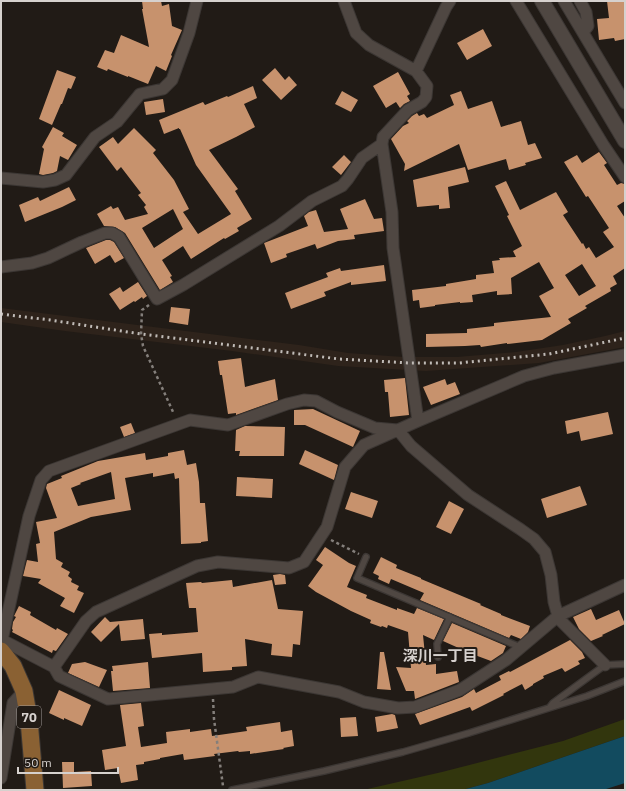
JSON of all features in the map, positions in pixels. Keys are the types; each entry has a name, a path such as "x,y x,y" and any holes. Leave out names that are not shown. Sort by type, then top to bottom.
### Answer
{"main road":[{"name":"70","path":"1,644 24,691 29,720 35,790"}],"street":[{"path":"1,178 43,182 55,180 66,175 95,137 117,122 140,94 163,89 172,80 189,33 197,1"},
{"path":"344,1 356,33 369,45 416,71 427,86 426,97 422,102 408,110 383,137 382,144 392,212 393,248 418,421"},
{"path":"416,71 450,1"},
{"path":"516,1 604,146 625,176"},
{"path":"542,1 625,142"},
{"path":"564,1 625,103"},
{"path":"580,1 586,12 588,26 583,32"},
{"path":"1,267 32,263 48,258 105,232 112,233 119,237 157,299 183,285 279,226 312,201 342,186 362,158 382,144"},
{"path":"54,667 86,621 96,612 197,566 218,562 289,568 304,562 327,527 345,467 364,445 524,376 554,368 625,355"},
{"path":"605,664 561,621 558,616 554,602 551,575 545,552 534,539 468,495 411,446 398,430 375,428 316,402 304,400 286,404 228,425 190,420 49,471 40,480 29,516 1,644 54,667 59,676 108,699 233,688 258,677 339,692 364,702 398,708 415,707 460,690 506,660 558,616 625,585"},
{"path":"1,778 2,758 13,703 24,691"}],"lane":[{"path":"366,557 357,578 520,648"},
{"path":"438,657 437,644 450,617"},
{"path":"549,708 553,703 605,664 625,664"},
{"path":"232,790 324,771 403,752 587,696 625,681"}],"path":[{"path":"157,299 142,310 141,334 143,346 178,424"},
{"path":"322,535 366,557"},
{"path":"213,689 214,719 224,788"}],"shaded area":[{"path":"1,308 299,345 348,353 403,357 457,357 516,352 563,345 625,331 625,347 539,363 426,371 338,366 1,322"}],"green space":[{"path":"625,719 625,736 488,783 462,790 363,790 442,772 563,741"}],"water":[{"path":"625,736 625,783 603,790 462,790 488,783"}],"building":[{"path":"142,1 161,1 162,6 169,4 172,26 182,30 166,71 156,66 148,84 108,69 107,71 97,67 105,50 114,53 121,35 149,47 142,9"},
{"path":"607,1 624,1 625,39 615,41 614,38 599,40 597,19 609,18"},
{"path":"483,29 492,46 467,60 457,43"},
{"path":"275,68 285,80 289,76 297,85 281,100 262,80"},
{"path":"57,70 76,77 71,89 68,88 52,125 39,119"},
{"path":"398,72 410,94 407,96 410,101 400,108 396,102 386,108 373,86"},
{"path":"253,86 257,98 244,104 255,127 209,150 238,189 235,191 252,219 237,228 239,231 225,239 224,238 191,259 183,246 162,260 172,276 170,277 173,282 160,290 125,233 115,227 104,226 97,214 111,206 113,209 118,207 125,220 148,214 144,207 146,205 138,195 141,193 121,167 117,171 99,147 113,137 118,144 134,128 156,150 153,153 174,180 189,209 183,212 198,234 231,214 196,165 180,129 179,128 164,134 159,120 203,102 205,105 227,96 228,97","holes":["173,209 183,229 154,248 142,228"]},
{"path":"342,91 358,100 351,112 335,104"},
{"path":"461,91 468,109 492,101 501,127 521,121 528,145 535,143 542,158 509,170 506,159 468,170 459,144 404,171 405,164 391,139 403,126 409,123 407,121 412,116 417,113 419,116 424,114 427,118 454,105 450,95"},
{"path":"163,99 165,112 146,115 144,102"},
{"path":"53,127 64,133 62,136 77,145 68,160 60,156 57,171 43,175 39,174 44,149 42,147"},
{"path":"599,152 607,163 604,165 617,185 621,183 625,184 625,201 617,206 625,218 625,268 613,276 617,284 610,288 611,291 585,306 587,308 568,319 571,323 542,340 481,347 480,345 426,347 426,334 467,333 467,329 494,326 494,323 551,317 539,296 554,288 539,262 511,278 512,294 497,295 497,291 472,295 473,302 460,302 420,308 419,300 413,301 412,290 446,286 446,284 476,279 476,275 494,273 492,261 500,260 499,258 516,257 513,251 522,246 507,216 509,215 495,186 506,181 520,210 556,192 568,212 563,215 586,249 589,247 596,258 614,247 603,232 609,228 588,196 586,197 564,162 577,155 582,163","holes":["582,264 596,286 579,296 565,275"]},
{"path":"344,155 351,162 341,175 332,167"},
{"path":"465,167 469,182 448,187 450,208 439,209 439,205 417,207 413,180"},
{"path":"69,187 76,200 25,222 19,205 38,197 40,201"},
{"path":"365,199 374,219 382,218 384,231 354,235 355,239 338,241 317,249 315,244 286,254 287,257 271,263 264,243 308,226 304,216 309,212 316,210 324,232 348,229 340,209"},
{"path":"106,240 114,242 124,258 115,263 110,255 95,264 86,248"},
{"path":"384,265 386,281 351,285 351,282 324,292 326,296 291,309 285,293 328,277 326,273 340,268 341,271"},
{"path":"138,282 147,296 143,299 142,297 135,302 134,301 120,310 109,294 120,287 123,292"},
{"path":"171,307 190,309 188,325 169,322"},
{"path":"241,358 245,387 275,379 278,400 236,415 236,413 228,414 222,375 220,375 218,361"},
{"path":"405,378 409,415 390,417 388,392 385,392 384,380"},
{"path":"445,379 447,385 455,382 460,394 431,405 423,387"},
{"path":"313,409 360,431 353,447 305,425 294,425 294,410"},
{"path":"608,412 613,434 581,441 579,431 567,434 565,421"},
{"path":"131,423 135,433 124,437 120,427"},
{"path":"245,426 285,427 284,456 239,456 240,451 235,451 236,430"},
{"path":"184,450 187,465 196,463 200,503 205,503 208,541 201,543 181,544 179,478 175,479 174,473 153,477 153,473 125,478 131,510 91,517 54,532 56,559 63,563 61,567 70,572 68,576 72,579 71,582 79,586 77,590 84,593 74,613 60,606 65,598 38,583 41,579 23,576 27,560 38,562 36,544 40,543 36,522 57,518 46,488 47,484 62,478 61,476 98,461 145,453 146,460 168,456 168,453","holes":["111,472 115,499 78,506 71,488 81,484 80,483"]},
{"path":"305,450 338,465 334,480 299,464"},
{"path":"237,477 273,479 272,498 236,496"},
{"path":"580,486 587,505 547,518 541,499"},
{"path":"351,492 378,501 372,518 345,509"},
{"path":"449,501 464,509 451,534 436,527"},
{"path":"325,547 356,566 347,587 367,595 366,598 397,610 397,608 414,614 417,608 444,619 434,640 423,635 426,665 436,664 436,674 457,671 459,682 415,699 414,691 406,691 396,667 411,668 408,632 388,625 387,628 370,623 371,620 351,611 308,586 323,565 316,560"},
{"path":"381,557 397,565 396,568 481,604 480,605 501,615 530,626 528,632 521,639 511,635 509,638 420,600 424,593 391,579 389,584 378,579 379,576 373,573"},
{"path":"273,575 285,575 286,584 275,585"},
{"path":"232,580 233,587 272,580 278,609 303,611 300,645 293,644 292,657 271,655 272,644 245,639 247,666 232,667 232,670 203,672 202,653 152,658 149,634 162,633 162,635 198,632 196,608 189,608 186,583"},
{"path":"19,606 31,612 30,615 56,630 57,628 68,634 56,651 53,650 52,653 12,632 13,622 16,617 14,616"},
{"path":"591,609 596,620 619,610 625,624 591,641 579,629 573,617"},
{"path":"105,617 110,622 143,619 145,639 121,641 119,624 101,642 91,632"},
{"path":"452,623 506,646 503,653 491,661 443,641"},
{"path":"570,640 582,652 585,658 578,661 580,664 565,672 562,668 543,676 544,678 525,690 522,684 472,711 470,707 420,725 415,714 462,697 474,689 476,693 501,680 499,676 509,671 510,672"},
{"path":"380,652 384,652 391,690 377,689"},
{"path":"85,662 107,670 99,687 68,673 72,664"},
{"path":"148,662 150,688 113,691 112,666"},
{"path":"59,690 91,705 82,726 49,713"},
{"path":"141,703 144,726 138,727 141,747 167,743 166,732 190,729 190,732 211,729 212,736 247,731 246,727 280,722 281,732 292,730 294,746 250,754 250,751 238,751 184,760 183,754 160,758 144,762 144,764 136,765 138,780 121,783 118,768 105,770 102,750 126,746 120,705"},
{"path":"392,714 395,715 398,728 377,732 375,717"},
{"path":"356,717 358,736 341,737 340,718"},
{"path":"62,762 74,762 74,772 91,771 92,786 63,788"}],"railway":[{"path":"1,314 141,334 339,359 410,363 459,363 549,354 625,338"}],"district":[{"name":"深川一丁目","path":"440,655"}]}
